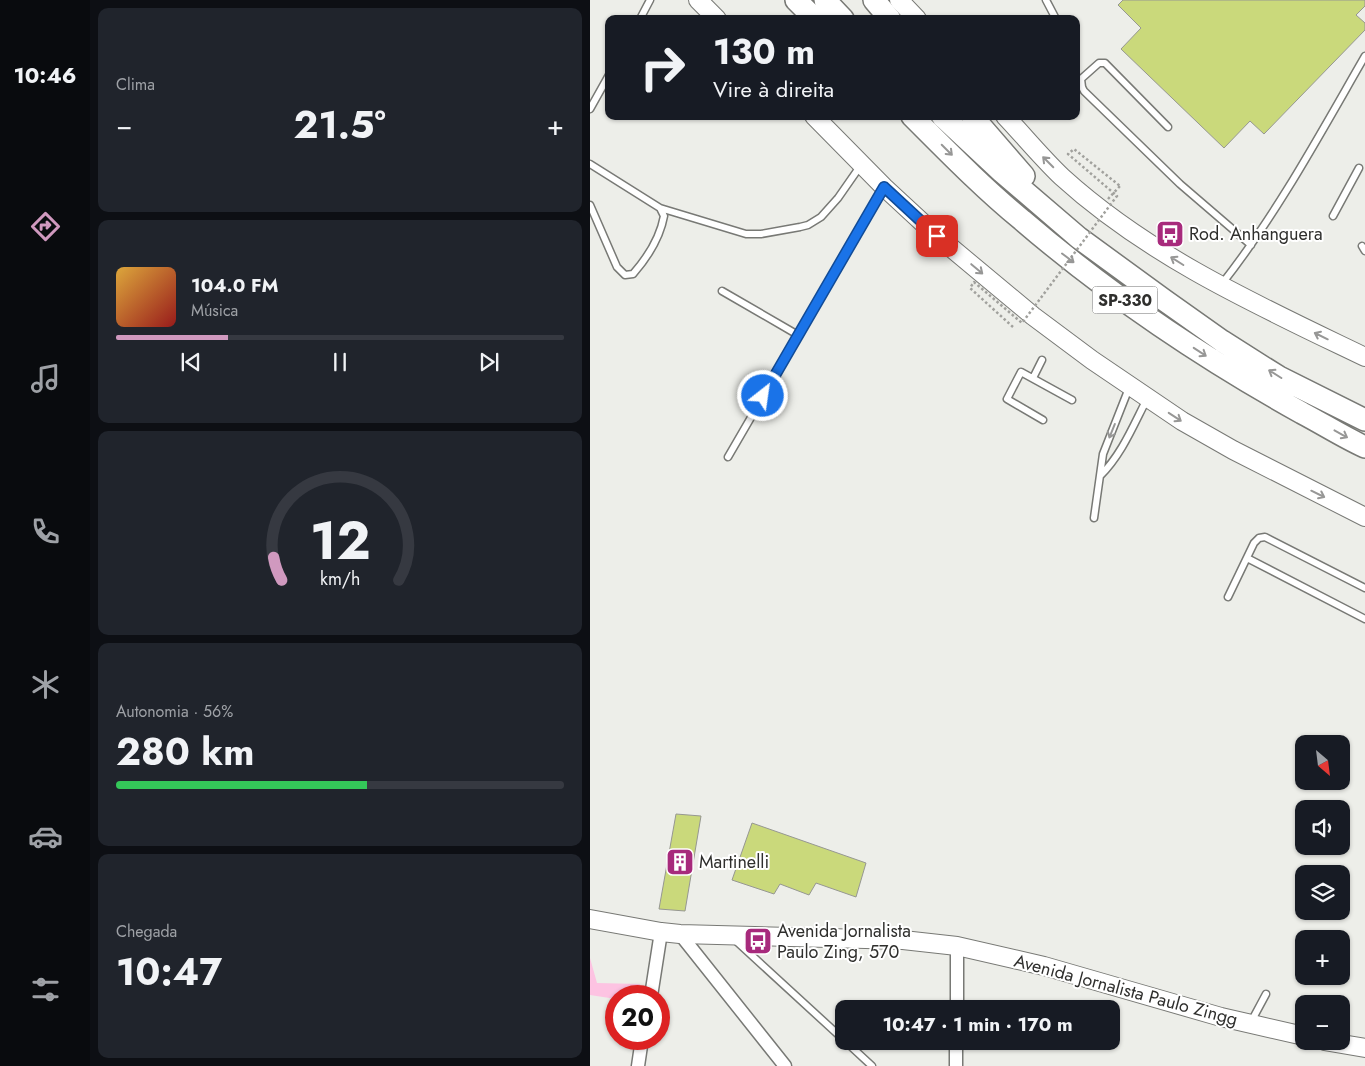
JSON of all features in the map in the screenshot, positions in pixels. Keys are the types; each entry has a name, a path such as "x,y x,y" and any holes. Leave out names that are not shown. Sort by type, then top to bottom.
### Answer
{"highway":[{"path":"796,0 811,15"},
{"path":"825,0 840,15"},
{"path":"874,0 887,15"},
{"name":"SP-330","path":"916,120 978,181 1022,220 1153,322 1246,382 1365,447"},
{"name":"SP-330","path":"946,120 1002,172 1078,238 1222,340 1279,377 1365,420"},
{"path":"975,120 1078,238"}],"main road":[{"path":"698,0 713,15"},
{"path":"899,0 913,15"},
{"path":"818,120 884,187 937,236 1033,316 1130,387 1233,450 1365,516"},
{"path":"1009,120 1063,177 1152,246 1220,286 1365,357"},
{"name":"Avenida Jornalista Paulo Zingg","path":"590,919 680,934 903,940 957,946 1044,966 1149,997 1295,1034"},
{"path":"1350,1045 1365,1048"}],"street":[{"path":"653,985 661,932"},
{"path":"680,934 785,1066"},
{"path":"956,1000 957,946"},
{"path":"638,1066 640,1050"},
{"path":"956,1050 956,1066"}],"lane":[{"path":"642,15 650,0"},
{"path":"1046,0 1054,15"},
{"path":"1220,286 1251,245 1295,178 1365,56"},
{"path":"1168,127 1105,63 1099,64 1081,80 1084,91 1180,184 1251,245"},
{"path":"590,109 605,82"},
{"path":"590,164 660,208 746,234 761,234 800,227 821,217 838,198 862,164"},
{"path":"1333,216 1359,168"},
{"path":"728,457 884,187"},
{"path":"590,205 618,267 625,275 633,274 642,264 662,229 664,216 660,208"},
{"path":"722,291 798,336"},
{"path":"1032,378 1042,360"},
{"path":"1043,420 1006,399 1022,372 1072,400"},
{"path":"1094,518 1103,454 1130,387"},
{"path":"1100,476 1119,453 1147,398"},
{"path":"1228,597 1256,540 1265,537 1365,588"},
{"path":"1247,558 1365,619"},
{"path":"730,936 835,1033"},
{"path":"1250,1024 1266,994"},
{"path":"854,1050 872,1066"}],"path":[{"path":"1013,327 970,288 974,282 1022,324 1117,196 1068,154 1074,149 1120,186"}],"shaded area":[{"path":"590,958 597,983 640,984 605,985 605,997 590,995"}],"building":[{"path":"1123,0 1365,0 1365,6 1356,15 1365,23 1365,30 1264,134 1250,121 1224,148 1121,49 1141,28 1118,5"},
{"name":"Martinelli","path":"676,814 701,816 685,911 659,909"},
{"path":"752,823 866,863 856,897 816,883 809,895 780,884 774,894 732,880"}],"place":[{"name":"Rod. Anhanguera","path":"1170,234"},
{"name":"Martinelli","path":"680,862"},
{"name":"Avenida Jornalista Paulo Zing, 570","path":"758,941"}],"route":[{"path":"763,396 884,187 937,236"}]}
